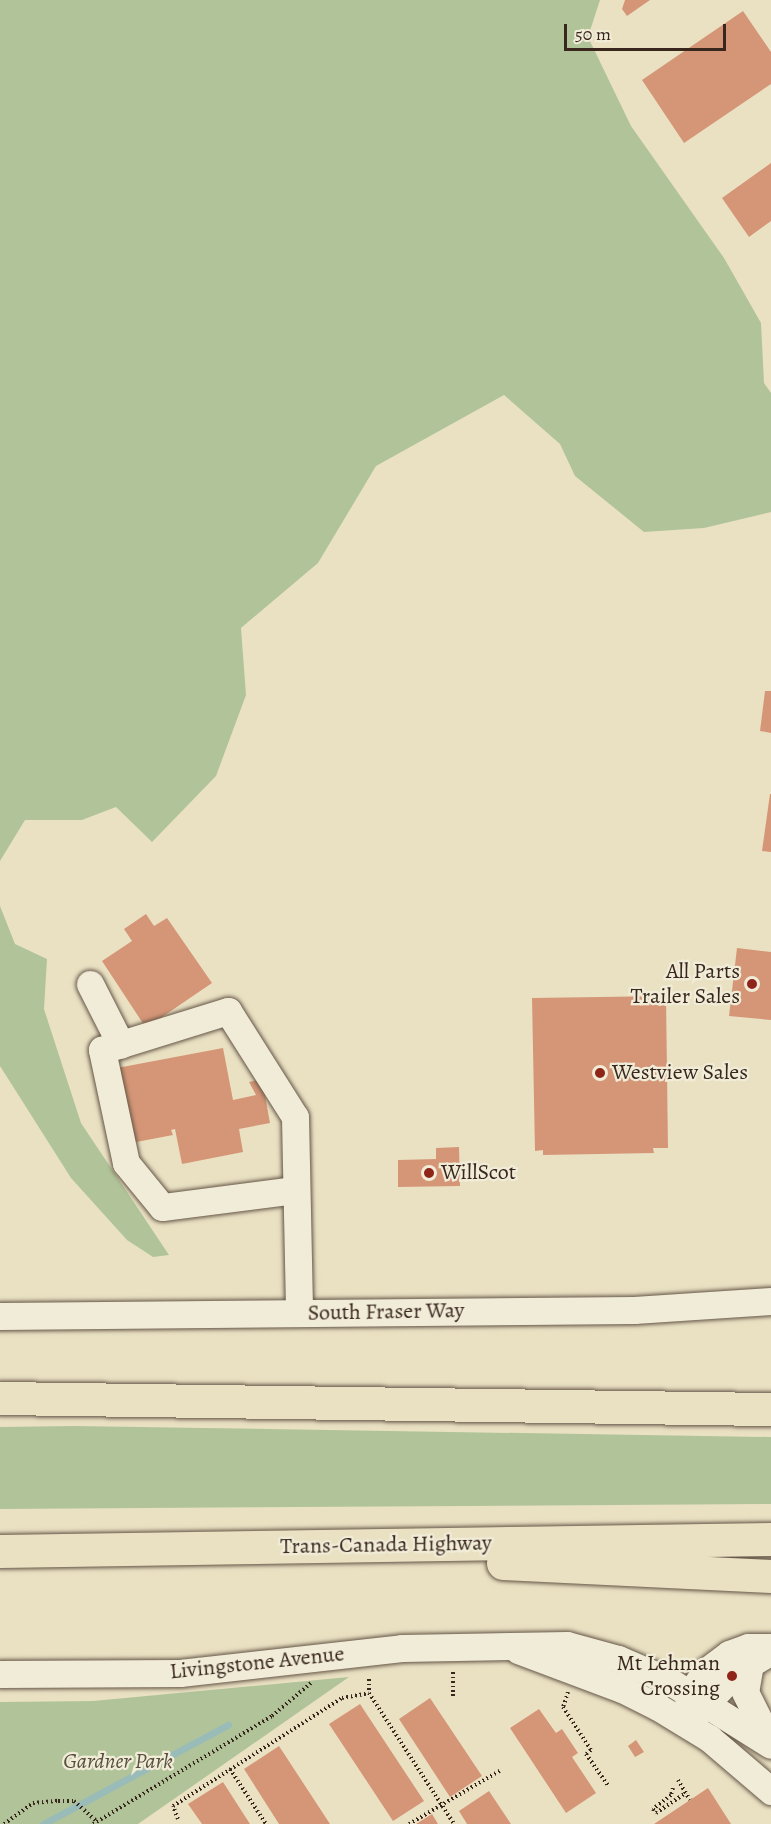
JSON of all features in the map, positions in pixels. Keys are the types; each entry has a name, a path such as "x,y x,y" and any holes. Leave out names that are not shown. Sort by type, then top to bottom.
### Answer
{"highway":[{"path":"538,1406 771,1389"},
{"path":"0,1398 771,1409"},
{"name":"Trans-Canada Highway","path":"0,1551 771,1539"},
{"path":"199,1548 771,1576"}],"street":[{"path":"90,984 121,1045"},
{"path":"295,1190 162,1207 126,1163 102,1050 228,1011 295,1117 298,1313"},
{"name":"South Fraser Way","path":"0,1317 634,1310 771,1301"},
{"path":"634,1310 771,1313"},
{"name":"Livingstone Avenue","path":"0,1674 180,1673 462,1644 514,1648 567,1645 618,1659 700,1698 771,1744"},
{"name":"Livingstone Avenue","path":"514,1648 622,1689 684,1723 750,1769 771,1791"},
{"path":"684,1723 700,1698 764,1654"},
{"path":"764,1654 745,1692 771,1744"}],"path":[{"path":"4,1824 33,1803 74,1801 94,1823 272,1716 340,1655"},
{"path":"453,1672 453,1698"},
{"path":"369,1679 369,1693 454,1824"},
{"path":"570,1687 563,1707 591,1750 586,1754 608,1786"},
{"path":"178,1819 173,1806 342,1698 369,1693"},
{"path":"230,1769 266,1824"},
{"path":"409,1824 501,1770"},
{"path":"678,1780 690,1800"},
{"path":"673,1788 671,1796 653,1809 656,1813 686,1793"}],"green space":[{"path":"0,0 600,0 588,37 631,126 724,258 761,323 764,383 771,393 771,512 704,528 644,532 575,476 560,444 504,395 376,466 318,563 241,628 246,695 216,776 152,842 116,807 82,820 25,820 0,861"},
{"path":"0,906 15,944 47,959 44,1009 81,1123 169,1255 153,1257 127,1240 71,1178 0,1066"},
{"path":"74,1426 771,1437 771,1504 0,1509 0,1427"},
{"name":"Gardner Park","path":"349,1677 138,1824 0,1824 0,1702 93,1701"}],"building":[{"path":"625,0 650,0 627,16 622,9"},
{"path":"743,11 771,52 771,84 684,143 642,80"},
{"path":"771,163 771,221 749,237 722,198"},
{"path":"765,691 771,691 771,733 760,731"},
{"path":"771,794 771,852 762,851"},
{"path":"146,914 154,926 167,918 212,983 146,1028 102,961 132,941 124,929"},
{"name":"All Parts Trailer Sales","path":"737,948 771,952 771,1020 729,1016"},
{"name":"Westview Sales","path":"666,996 668,1148 653,1148 654,1153 543,1155 543,1150 535,1151 532,998"},
{"path":"223,1048 233,1100 256,1095 249,1082 262,1079 270,1123 239,1129 243,1152 182,1164 175,1129 171,1130 173,1135 131,1143 117,1068"},
{"name":"WillScot","path":"459,1147 460,1186 398,1187 398,1160 436,1159 436,1148"},
{"path":"430,1698 482,1776 450,1797 399,1719"},
{"path":"360,1704 424,1801 393,1821 329,1724"},
{"path":"539,1709 556,1733 562,1729 578,1753 572,1757 596,1793 566,1813 510,1728"},
{"path":"636,1740 644,1752 635,1757 628,1746"},
{"path":"279,1746 330,1824 279,1824 244,1769"},
{"path":"223,1782 250,1824 202,1824 188,1804"},
{"path":"708,1788 731,1824 654,1824"},
{"path":"489,1791 511,1824 467,1824 459,1811"},
{"path":"432,1814 438,1824 416,1824"}],"waterway":[{"path":"43,1824 228,1725"}],"place":[{"name":"All Parts Trailer Sales","path":"752,984"},
{"name":"Westview Sales","path":"600,1073"},
{"name":"WillScot","path":"429,1173"},
{"name":"Mt Lehman Crossing","path":"732,1676"}]}
